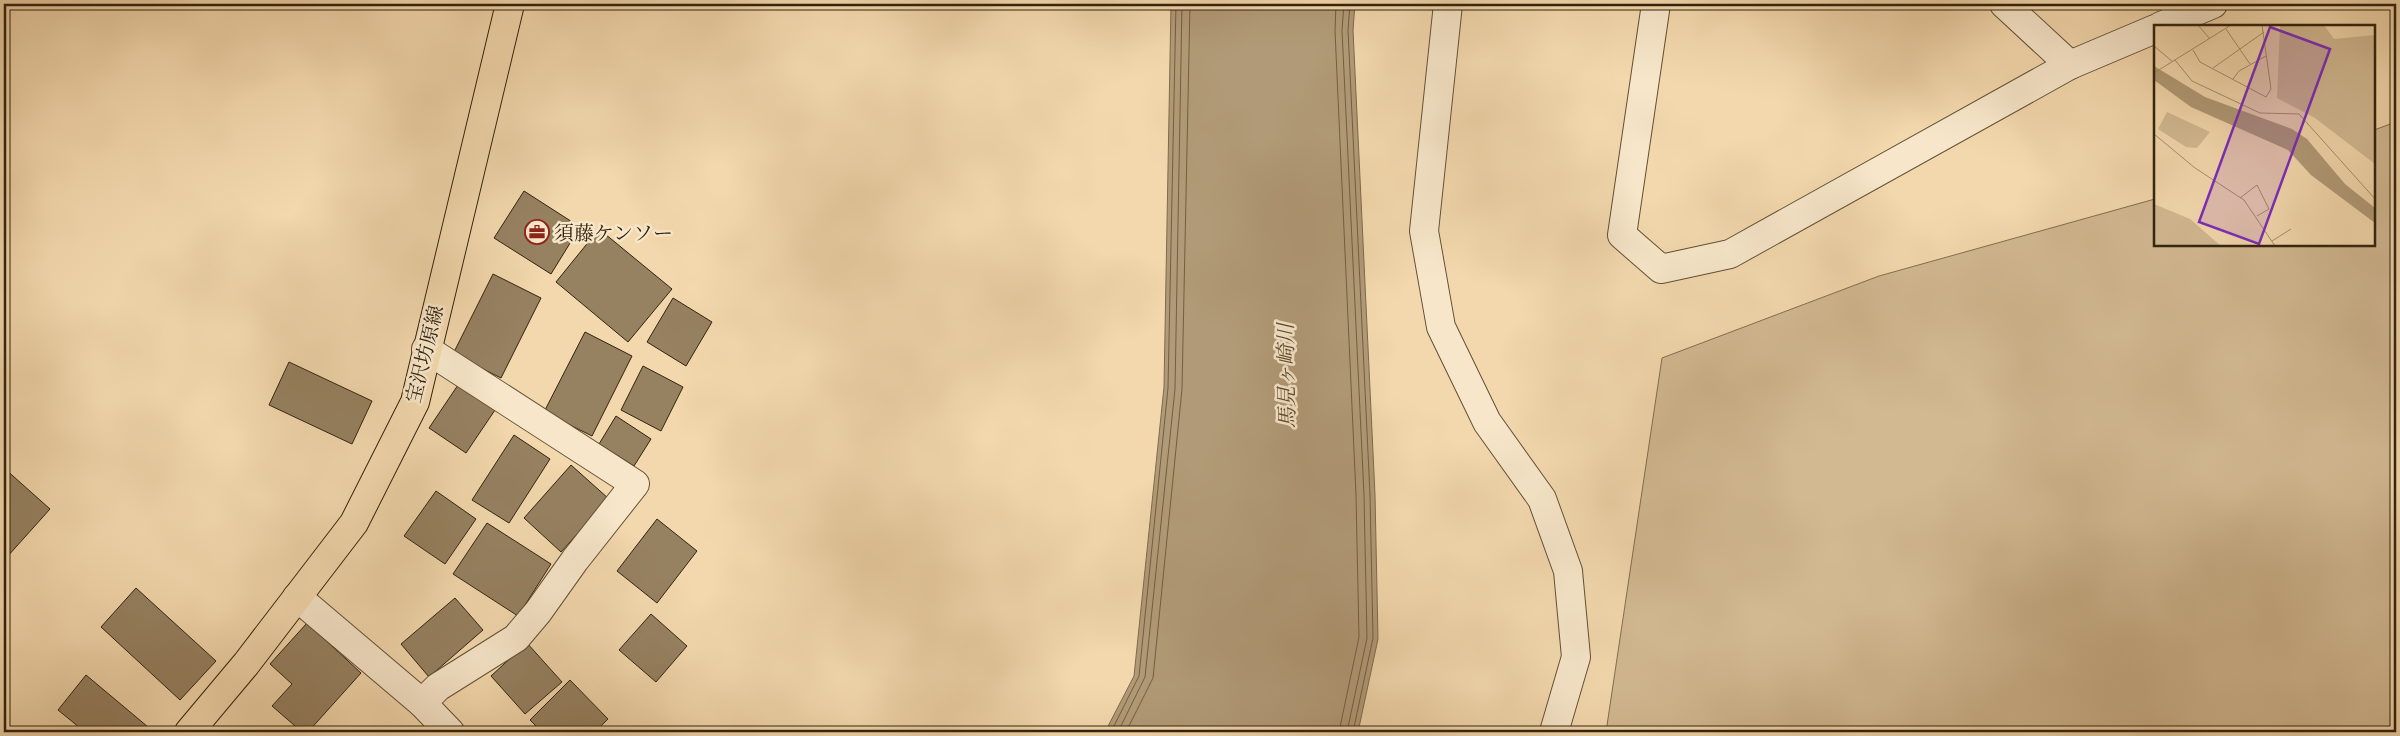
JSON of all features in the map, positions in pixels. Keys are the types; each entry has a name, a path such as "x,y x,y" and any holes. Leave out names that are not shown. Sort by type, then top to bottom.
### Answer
{"main road":[{"name":"宝沢坊原線","path":"190,732 298,597 354,523 415,402 426,349 510,4"}],"street":[{"path":"1448,4 1424,231 1441,327 1487,422 1542,499 1568,571 1576,656 1554,732"},
{"path":"1656,4 1622,235 1661,269 1730,254 2070,65 2154,29"},
{"path":"2004,4 2070,65"},
{"path":"2163,25 2213,4"},
{"path":"422,704 438,687 516,638 538,612 575,560 635,484 426,349"},
{"path":"298,597 422,704 450,732"}],"shaded area":[{"path":"2396,122 2396,732 1606,732 1662,358 1879,276 2154,199 2154,246 2375,246 2375,130"}],"water":[{"name":"馬見ヶ崎川","path":"1171,4 1355,4 1353,30 1375,495 1378,639 1358,732 1105,732 1134,676 1164,387"}],"building":[{"name":"須藤ケンソー","path":"524,191 580,227 551,274 494,238"},
{"path":"599,229 672,289 628,342 556,282"},
{"path":"493,274 541,298 501,378 453,354"},
{"path":"673,298 712,322 686,366 647,342"},
{"path":"585,332 632,356 592,436 544,412"},
{"path":"289,362 372,401 352,444 269,405"},
{"path":"643,366 683,387 661,431 621,410"},
{"path":"458,385 495,410 466,453 429,428"},
{"path":"616,416 651,439 634,466 599,444"},
{"path":"514,435 550,459 509,523 472,500"},
{"path":"571,465 609,499 561,552 524,518"},
{"path":"4,468 50,509 7,557 4,554"},
{"path":"436,491 476,519 445,564 404,536"},
{"path":"657,519 697,551 657,603 617,571"},
{"path":"487,523 551,564 518,616 453,574"},
{"path":"136,588 216,661 180,700 101,627"},
{"path":"455,598 483,630 429,677 401,644"},
{"path":"651,614 687,646 656,682 619,650"},
{"path":"307,623 361,673 308,732 302,732 272,706 292,684 270,664"},
{"path":"527,643 562,682 525,714 491,676"},
{"path":"86,675 154,732 85,732 58,710"},
{"path":"570,680 608,719 595,732 542,732 530,720"}],"place":[{"name":"須藤ケンソー","path":"537,232"}]}
